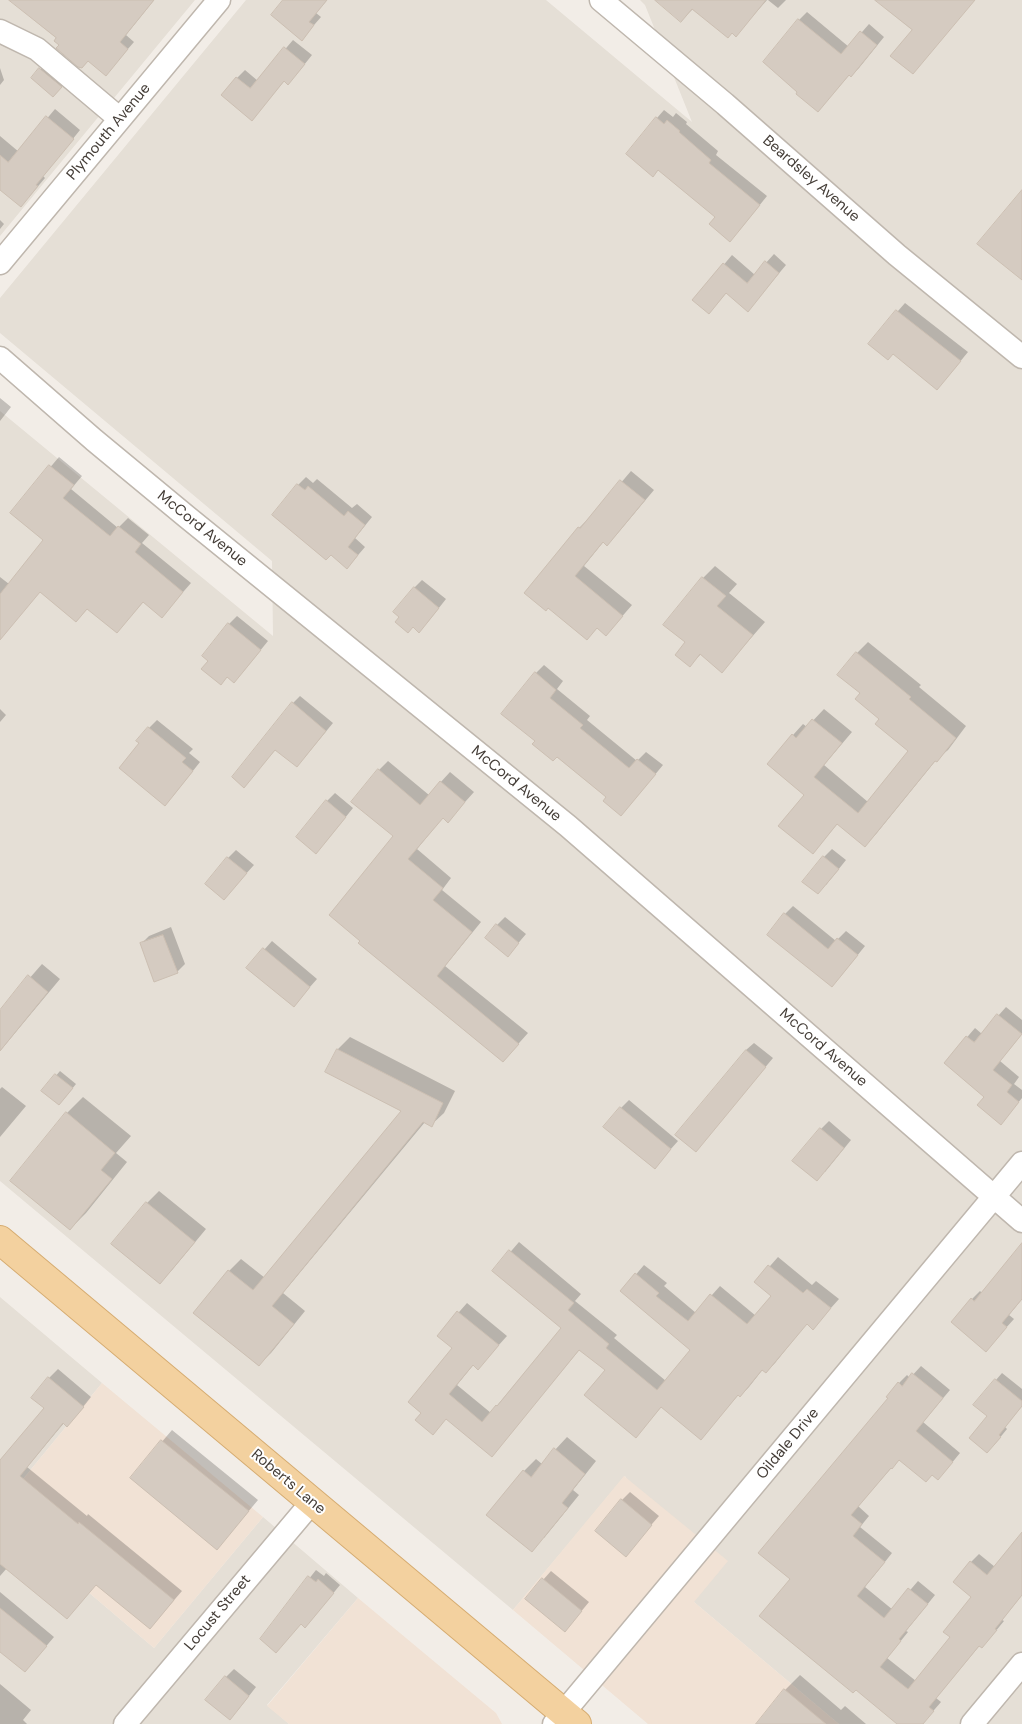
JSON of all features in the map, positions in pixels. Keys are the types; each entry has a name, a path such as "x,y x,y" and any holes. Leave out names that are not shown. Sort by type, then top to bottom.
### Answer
{"main road":[{"name":"Roberts Lane","path":"0,1240 312,1502 565,1720"}],"street":[{"name":"Plymouth Avenue","path":"0,263 218,0"},
{"name":"Beardsley Avenue","path":"601,0 725,104 897,255 1022,356"},
{"path":"0,31 37,49 120,119"},
{"name":"McCord Avenue","path":"0,358 165,499 568,826 1022,1221"},
{"name":"Oildale Drive","path":"565,1720 1022,1163"},
{"name":"Locust Street","path":"125,1724 312,1502"},
{"path":"972,1724 1022,1664"}],"shaded area":[{"path":"0,0 195,0 0,236"},
{"path":"246,0 546,0 692,122 645,5 640,0 1022,0 1022,1724 839,1724 694,1602 625,1476 513,1610 0,1181 0,411 273,636 272,561 0,333 0,298"},
{"path":"0,1297 102,1383 0,1507"},
{"path":"102,1383 263,1517 154,1648 0,1517 0,1507"},
{"path":"624,1476 728,1561 694,1602 839,1724 648,1724 513,1610"},
{"path":"0,1517 154,1648 263,1517 358,1598 267,1705 289,1724 0,1724"},
{"path":"358,1598 496,1713 502,1724 289,1724 267,1706"}],"building":[{"path":"9,0 154,0 120,42 128,49 106,76 88,61 82,68 78,67 56,48 59,45 54,41 56,38"},
{"path":"283,0 327,0 309,22 314,25 302,41 271,15"},
{"path":"655,0 766,0 736,37 732,33 728,38 692,9 681,22"},
{"path":"875,0 975,0 913,74 890,56 912,30"},
{"path":"798,19 841,54 860,31 877,45 851,77 849,75 818,112 763,62"},
{"path":"284,47 305,64 288,85 284,81 252,121 221,95 236,77 250,88"},
{"path":"39,68 62,87 53,97 31,78"},
{"path":"46,116 74,139 36,185 38,186 21,207 0,190 0,155 8,162"},
{"path":"656,117 664,124 667,120 680,131 711,160 709,163 760,205 730,242 709,224 715,217 658,170 653,177 626,154"},
{"path":"1022,190 1022,280 977,244"},
{"path":"765,261 779,273 748,312 726,293 709,314 692,300 723,263 747,283"},
{"path":"896,310 961,361 937,390 893,354 888,360 868,344"},
{"path":"49,465 74,485 63,498 110,536 118,526 141,544 135,552 183,592 162,618 143,602 117,633 87,609 76,622 40,592 0,640 0,594 43,540 10,513"},
{"path":"620,480 645,500 607,546 603,542 575,576 623,616 606,636 597,628 587,640 548,608 546,611 524,593 578,527 580,528"},
{"path":"297,484 305,490 308,486 344,516 348,511 365,525 348,547 358,555 347,569 331,555 326,560 272,515"},
{"path":"702,577 726,596 717,606 753,635 722,673 700,654 690,667 675,655 685,642 663,625"},
{"path":"414,587 439,608 419,633 413,627 408,633 395,622 399,617 393,612"},
{"path":"228,623 261,650 234,683 227,677 221,685 201,669 208,661 202,656"},
{"path":"856,652 911,697 909,699 956,738 865,847 837,824 813,854 778,826 804,795 767,764 792,734 796,738 812,719 842,743 814,777 858,813 908,751 875,724 879,719 855,699 860,693 837,675"},
{"path":"535,672 556,690 550,698 583,725 580,728 629,768 637,759 656,774 621,816 603,801 606,797 557,757 553,761 532,744 535,741 501,714"},
{"path":"292,702 326,731 297,767 275,750 244,788 232,777"},
{"path":"148,727 186,758 182,762 193,771 165,806 119,768 139,743 136,741"},
{"path":"378,769 420,805 440,781 465,802 448,823 443,818 408,859 443,888 433,900 472,932 437,976 519,1044 503,1062 358,943 360,941 329,915 393,836 351,802"},
{"path":"326,800 346,817 316,854 296,837"},
{"path":"823,856 839,869 818,894 802,882"},
{"path":"227,857 247,873 224,900 205,884"},
{"path":"784,913 828,949 837,938 858,955 832,987 767,935"},
{"path":"496,924 519,943 508,957 485,938"},
{"path":"163,935 178,973 154,982 140,943"},
{"path":"263,948 310,987 294,1007 246,968"},
{"path":"28,975 48,992 0,1051 0,1010"},
{"path":"997,1014 1022,1034 993,1070 1012,1085 1007,1092 1019,1102 1001,1125 977,1105 984,1097 944,1063 966,1036 974,1042"},
{"path":"337,1049 443,1103 432,1127 423,1122 272,1306 294,1324 259,1366 193,1313 228,1270 253,1290 401,1111 325,1072"},
{"path":"746,1050 766,1067 696,1152 675,1135"},
{"path":"55,1074 73,1088 59,1105 41,1091"},
{"path":"620,1107 671,1149 655,1169 603,1127"},
{"path":"66,1112 115,1153 101,1170 112,1179 70,1230 10,1181"},
{"path":"820,1128 844,1148 817,1181 792,1161"},
{"path":"146,1202 195,1242 160,1284 111,1244"},
{"path":"1022,1243 1022,1299 1002,1323 1007,1327 986,1352 951,1322 971,1298 974,1301"},
{"path":"509,1250 574,1303 568,1310 609,1344 606,1348 657,1390 690,1350 620,1291 635,1273 659,1293 656,1296 688,1321 710,1294 747,1324 771,1296 754,1282 768,1265 803,1293 807,1289 831,1308 813,1330 807,1324 766,1373 762,1370 740,1397 738,1395 701,1440 661,1407 636,1438 584,1395 605,1370 579,1350 492,1457 446,1419 433,1435 415,1420 421,1413 408,1402 452,1348 437,1336 457,1311 499,1345 478,1370 473,1365 449,1394 482,1422 561,1328 492,1271"},
{"path":"912,1373 943,1398 916,1431 953,1462 938,1480 932,1475 926,1482 899,1460 851,1515 862,1524 853,1536 885,1562 857,1596 884,1618 908,1588 928,1604 899,1639 901,1641 880,1667 908,1689 950,1637 943,1632 971,1597 953,1582 970,1561 987,1575 1022,1532 1022,1595 995,1629 997,1630 982,1648 979,1646 929,1707 934,1711 923,1724 897,1724 856,1690 853,1693 759,1616 790,1579 758,1553 888,1398 886,1397 898,1382 902,1386"},
{"path":"48,1377 84,1407 67,1427 63,1423 20,1476 174,1600 150,1629 96,1585 67,1619 0,1564 0,1460 44,1408 31,1398"},
{"path":"995,1379 1022,1401 1022,1406 999,1435 1001,1437 987,1453 969,1438 987,1416 973,1405"},
{"path":"161,1440 249,1511 217,1550 130,1478"},
{"path":"554,1448 585,1474 562,1503 568,1508 532,1552 486,1515 523,1470 531,1477"},
{"path":"621,1499 652,1525 626,1557 595,1531"},
{"path":"308,1576 316,1582 318,1579 334,1593 305,1628 301,1624 276,1653 260,1639"},
{"path":"542,1578 582,1611 565,1632 525,1599"},
{"path":"0,1608 47,1646 25,1672 0,1652"},
{"path":"225,1676 249,1696 230,1720 205,1700"},
{"path":"784,1689 826,1724 756,1724"}]}
